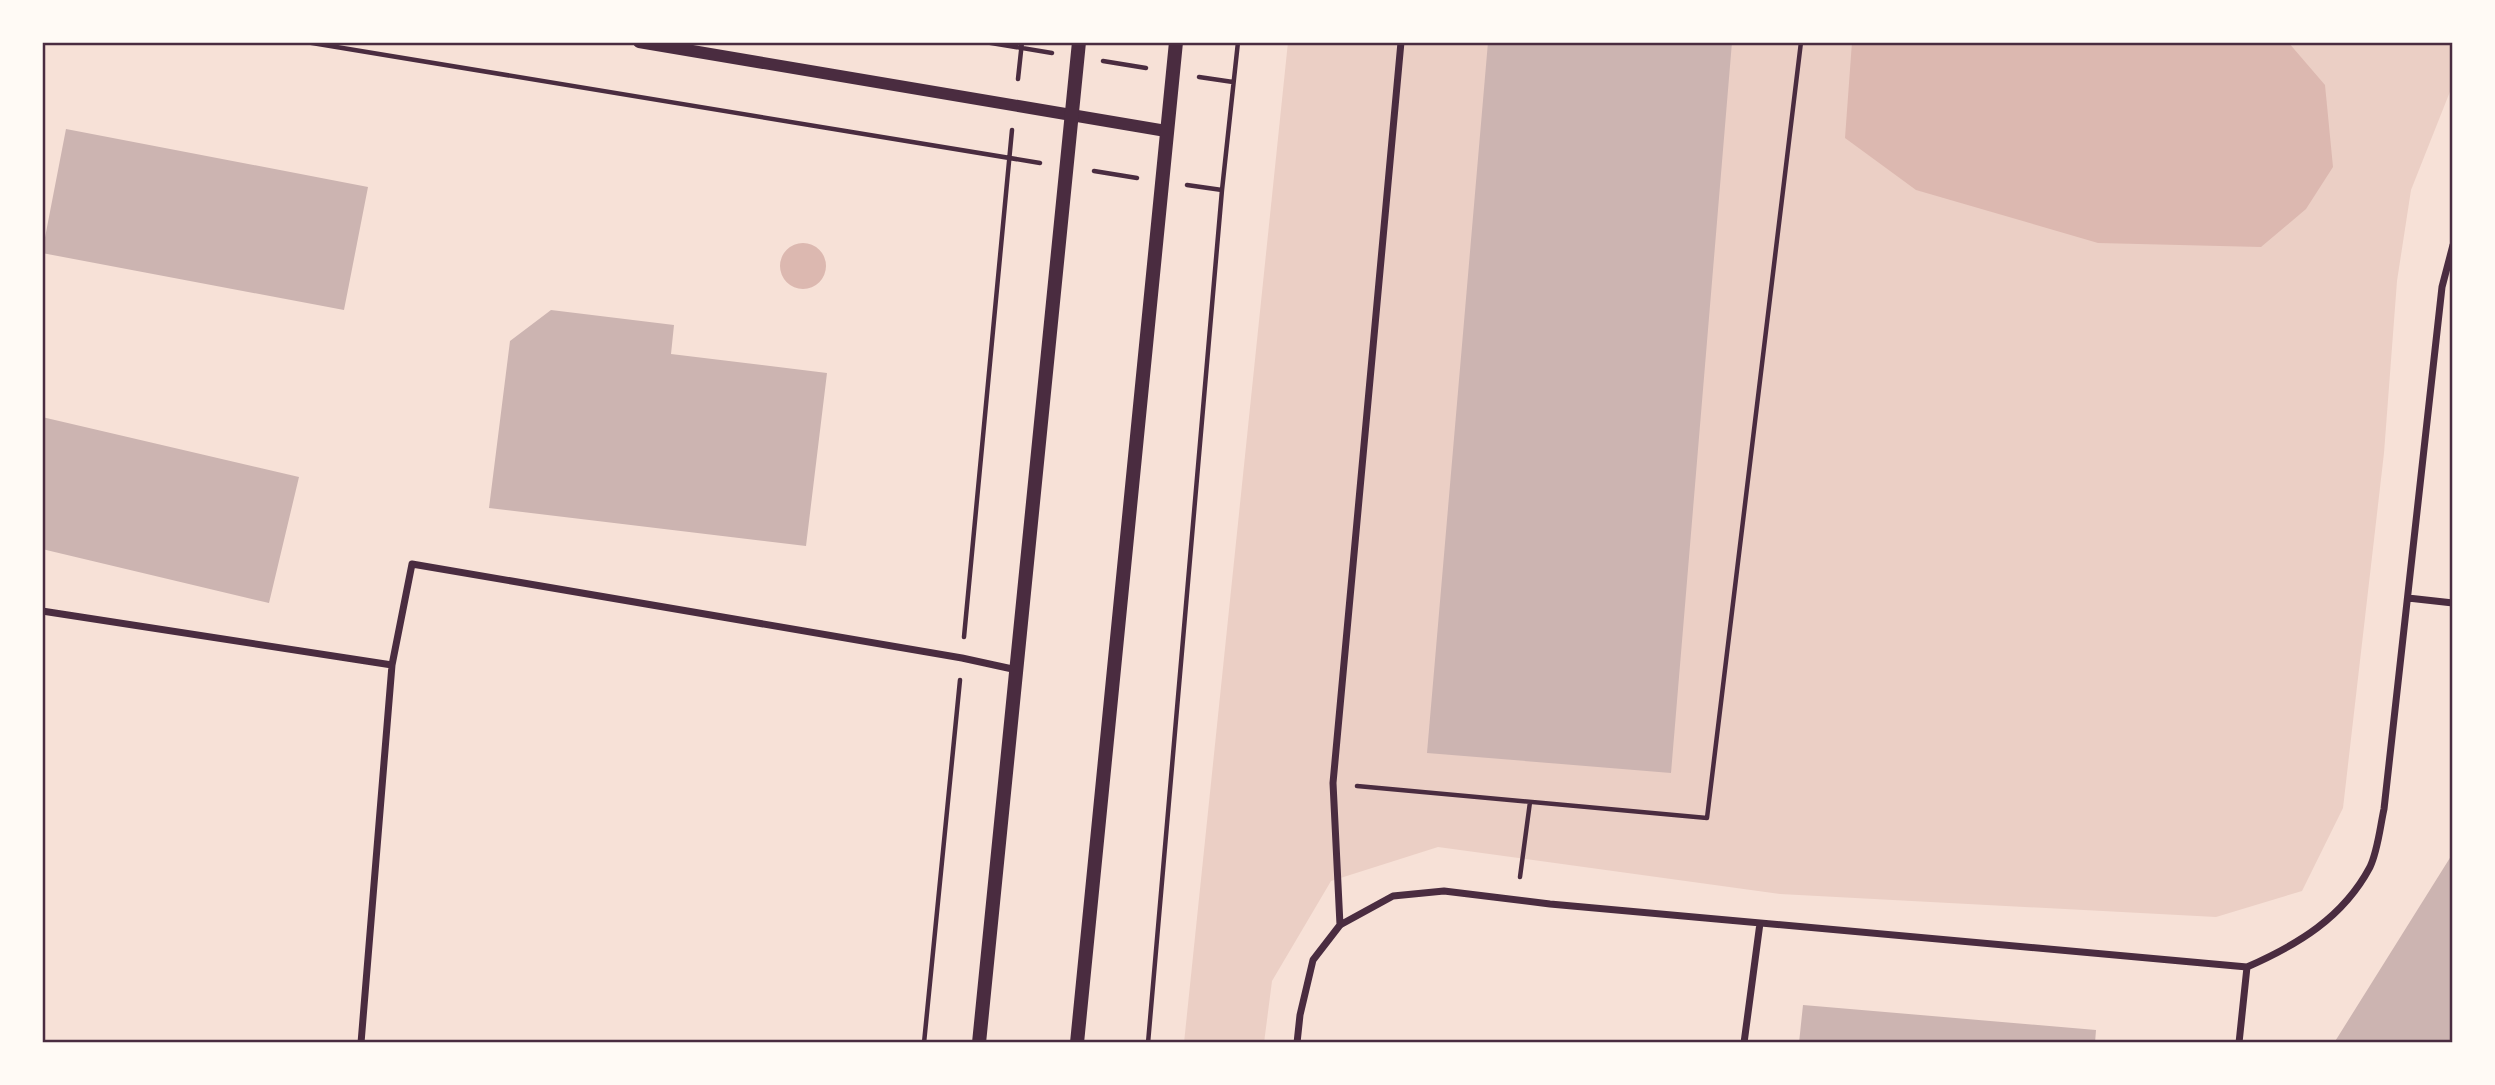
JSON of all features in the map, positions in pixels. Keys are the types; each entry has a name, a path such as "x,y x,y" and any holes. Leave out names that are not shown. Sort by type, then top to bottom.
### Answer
{"main road":[{"path":"1077,1043 1176,42"},
{"path":"979,1043 1078,49"}],"street":[{"path":"639,42 1166,131"},
{"path":"1340,925 1333,783 1401,42"},
{"path":"1297,1043 1300,1015 1313,960 1340,925 1393,896 1444,891 2247,967 2289,948 2339,911 2371,865 2385,809 2442,287 2453,245"},
{"path":"361,1043 392,665 412,564 1017,670"},
{"path":"2408,598 2453,603"},
{"path":"42,611 392,665"},
{"path":"1744,1043 1760,923"},
{"path":"2239,1043 2247,967"}],"path":[{"path":"306,42 1009,158 1222,190"},
{"path":"985,42 1078,49 1172,72 1233,82"},
{"path":"1148,1043 1222,190 1238,42"},
{"path":"1333,783 1707,818 1801,42"},
{"path":"924,1043 1022,45"},
{"path":"1517,900 1530,802"}],"shaded area":[{"path":"1288,42 2453,42 2453,84 2411,190 2397,281 2384,453 2343,808 2302,891 2216,917 1780,894 1438,847 1331,881 1272,981 1264,1043 1184,1043"},
{"path":"1852,42 2288,42 2325,85 2333,167 2306,209 2261,247 2098,243 1916,190 1845,138"},
{"path":"803,243 819,250 826,266 819,282 803,289 787,282 780,266 787,250"}],"building":[{"path":"1488,42 1732,42 1671,773 1427,753"},
{"path":"66,129 368,187 344,310 42,253"},
{"path":"551,310 674,325 671,354 827,373 806,546 489,508 510,341"},
{"path":"42,417 299,477 269,603 42,549"},
{"path":"2453,853 2453,1043 2334,1043"},
{"path":"1803,1005 2096,1030 2095,1043 1799,1043"}]}
